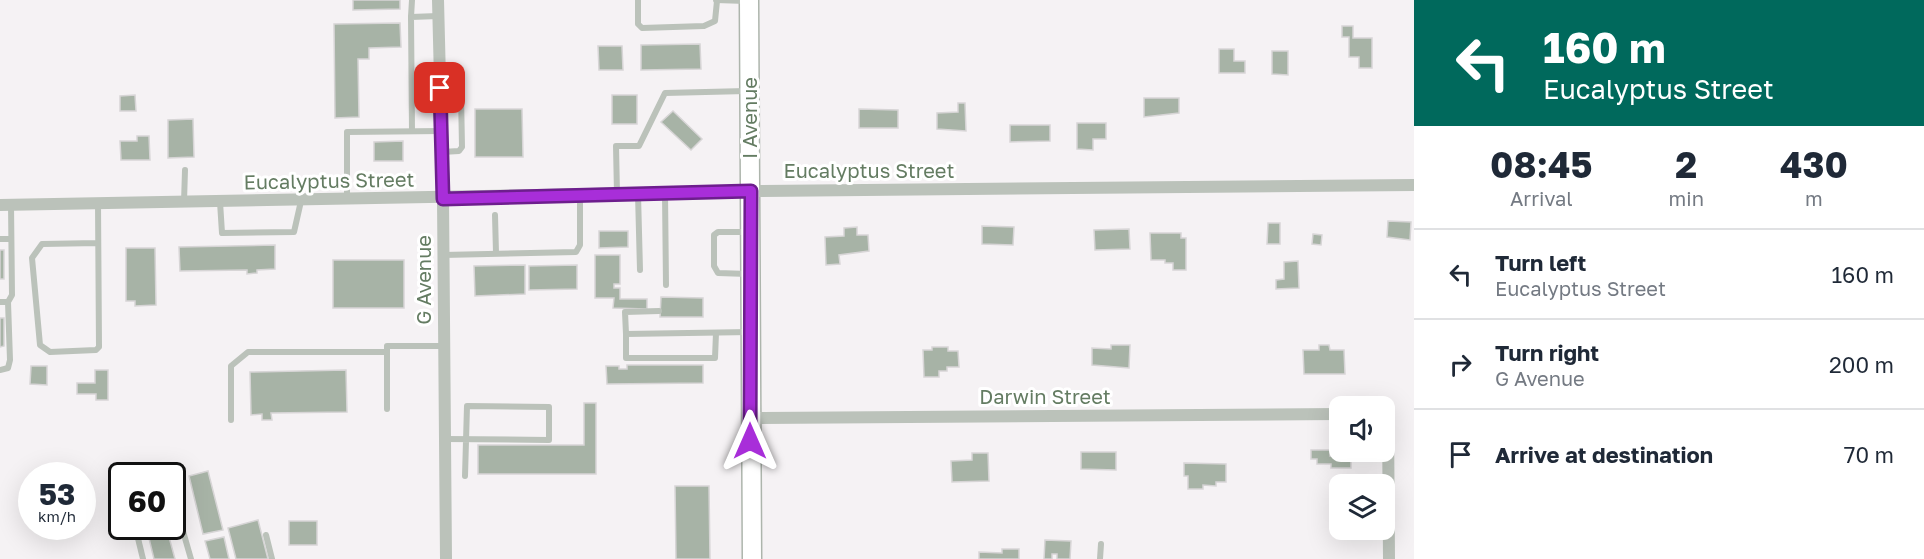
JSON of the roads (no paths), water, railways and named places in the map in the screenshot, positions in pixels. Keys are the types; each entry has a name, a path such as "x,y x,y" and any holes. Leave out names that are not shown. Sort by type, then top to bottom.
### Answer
{"main road":[{"name":"I Avenue","path":"749,1 752,559"}],"street":[{"name":"G Avenue","path":"438,0 444,255 446,559"},
{"name":"Eucalyptus Street","path":"6,205 443,199 751,191 1414,185"},
{"name":"Darwin Street","path":"750,418 1329,414"},
{"path":"1387,462 1389,559"}],"lane":[{"path":"412,0 412,131"},
{"path":"638,0 638,24 642,28 704,26 715,21 716,0 749,1"},
{"path":"411,17 438,16"},
{"path":"440,88 457,88 461,94 462,147 459,151 442,152"},
{"path":"617,194 616,146 639,146 666,93 750,91"},
{"path":"347,200 347,132 441,131"},
{"path":"184,202 185,170"},
{"path":"665,193 666,285"},
{"path":"638,194 640,270"},
{"path":"444,255 576,252 580,245 580,195"},
{"path":"219,202 222,233 294,232 301,201"},
{"path":"98,203 99,347 96,350 50,352 40,345 32,258 42,244 98,243"},
{"path":"0,369 8,368 10,360 8,302 12,295 11,239 6,205"},
{"path":"495,215 496,253"},
{"path":"751,232 718,232 714,235 715,271 751,274"},
{"path":"0,239 11,239"},
{"path":"0,302 8,302"},
{"path":"659,311 625,312 626,358 715,358 716,333"},
{"path":"626,334 750,332"},
{"path":"387,409 387,346 444,346"},
{"path":"231,420 231,366 248,352 387,352"},
{"path":"445,439 466,439 549,440 549,406 467,406 466,439 465,476"},
{"path":"266,535 272,559"},
{"path":"138,540 143,559"},
{"path":"186,540 191,559"},
{"path":"1100,559 1101,544"}]}
